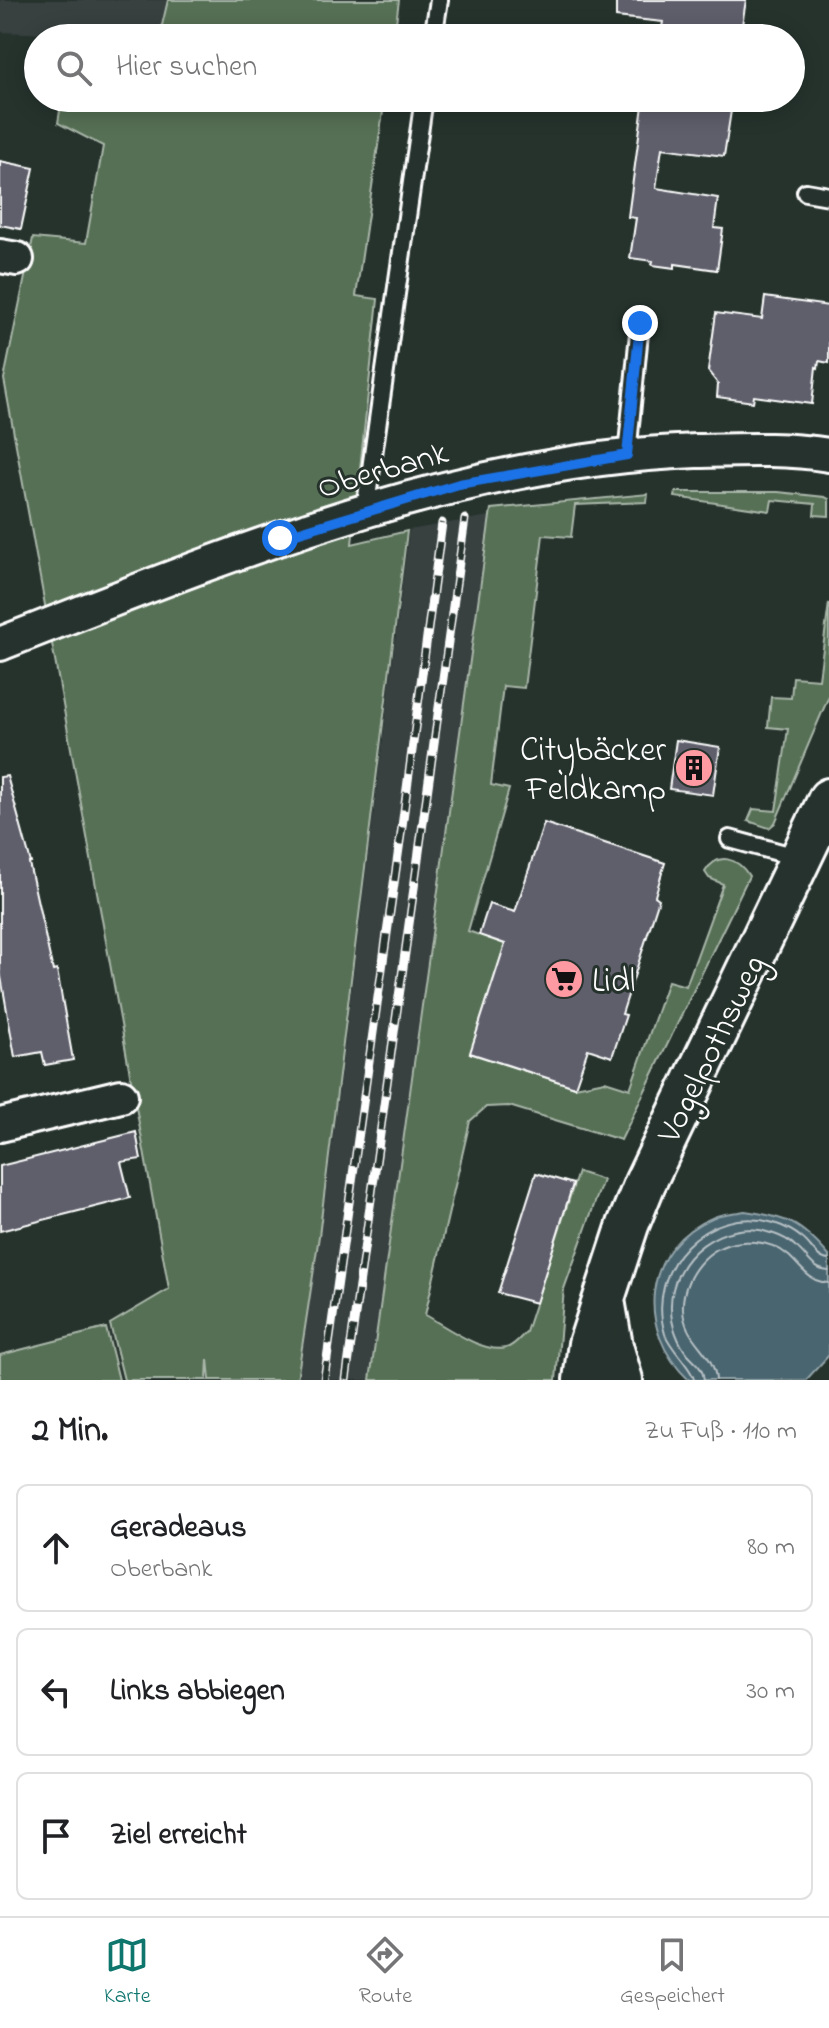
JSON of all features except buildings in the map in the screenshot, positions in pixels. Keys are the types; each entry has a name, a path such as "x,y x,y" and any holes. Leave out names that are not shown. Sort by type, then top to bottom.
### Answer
{"street":[{"name":"Oberbank","path":"0,644 280,538 459,484 627,455 748,450 820,458"},
{"name":"Vogelpothsweg","path":"584,1380 589,1344 645,1183 829,799"},
{"path":"2,1115 121,1096"},
{"name":"Vogelpothsweg","path":"604,1303 622,1380"}],"lane":[{"path":"435,24 439,0"},
{"path":"365,511 422,112"},
{"path":"806,192 829,196"},
{"path":"627,455 640,323"},
{"path":"730,839 800,858"}],"shaded area":[{"path":"0,0 168,0 162,24 24,24 24,33 0,32"},
{"path":"489,516 369,1380 298,1380 325,1200 409,530"}],"green space":[{"path":"168,0 399,0 396,24 162,24"},
{"path":"60,112 383,112 356,296 378,299 352,544 407,531 319,1236 297,1380 210,1380 208,1359 207,1380 124,1380 110,1324 169,1289 4,379 33,238 86,243 103,146 58,123"},
{"path":"676,492 778,492 825,497 829,499 829,516 814,515 815,504 772,500 770,511 675,497"},
{"path":"648,494 647,502 575,505 571,537 543,535 524,688 503,686 491,785 509,789 468,931 505,944 470,1053 575,1087 605,1081 630,1089 668,981 686,986 723,884 709,878 705,872 716,861 728,859 749,876 621,1140 509,1106 486,1107 470,1121 425,1315 476,1343 497,1349 506,1348 526,1332 578,1172 603,1180 564,1289 556,1380 370,1380 491,509"},
{"path":"829,603 829,696 775,823 769,828 748,821 753,809 776,811 788,729 768,727 771,697 791,698 793,677 819,679"},
{"path":"106,1328 119,1380 0,1380 0,1355"}],"water":[{"path":"745,1211 792,1223 829,1256 829,1355 806,1380 689,1380 672,1360 660,1338 654,1314 654,1291 660,1268 672,1248 690,1230 714,1217"}],"railway":[{"path":"346,1380 465,519"},
{"path":"324,1380 442,523"}],"place":[{"name":"Citybäcker Feldkamp","path":"694,768"},
{"name":"Lidl","path":"564,979"}],"route":[{"path":"280,538 459,484 627,455 640,323"}]}
